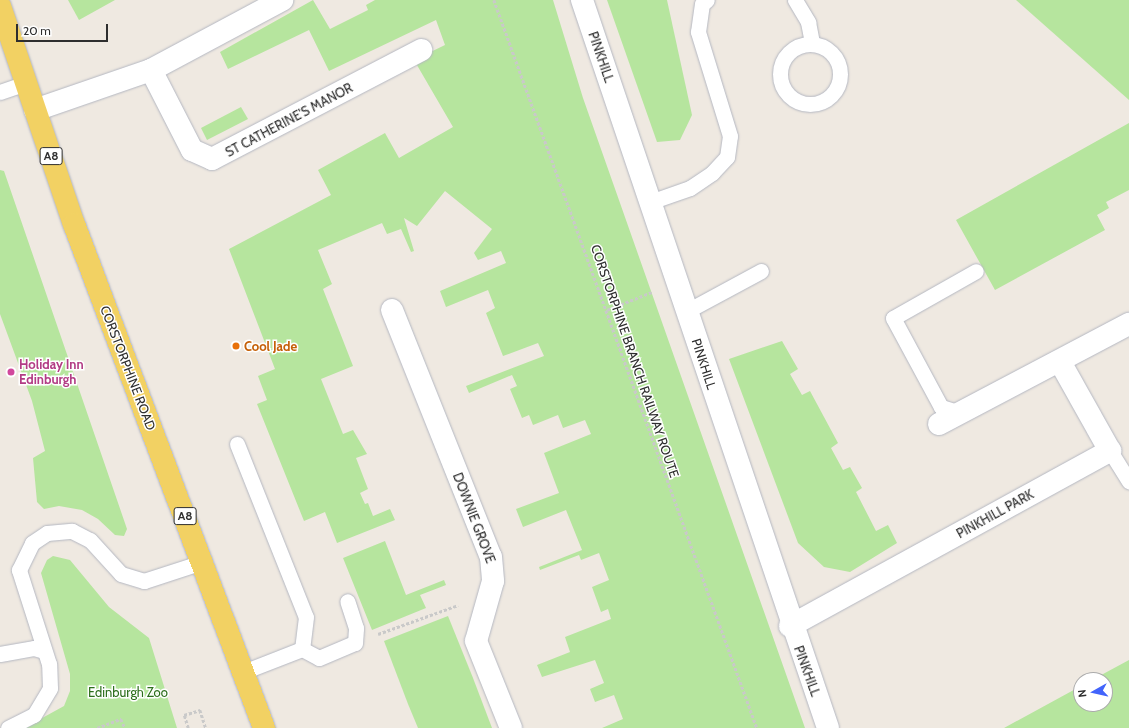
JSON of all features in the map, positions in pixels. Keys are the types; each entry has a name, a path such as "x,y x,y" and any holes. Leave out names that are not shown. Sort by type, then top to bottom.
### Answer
{"main road":[{"name":"CORSTORPHINE ROAD","path":"0,6 98,290 264,728"}],"street":[{"path":"35,110 151,70 282,0"},
{"name":"PINKHILL","path":"582,0 688,311 790,626 828,728"},
{"name":"ST CATHERINE'S MANOR","path":"151,70 192,150 212,159 422,50"},
{"name":"DOWNIE GROVE","path":"392,310 491,557 493,581 476,641 511,728"},
{"path":"939,424 1060,362 1129,324"},
{"path":"1060,362 1110,451"},
{"name":"PINKHILL PARK","path":"790,626 1110,451"}],"lane":[{"path":"650,202 690,188 712,173 727,157 730,136 698,32 702,4 707,0"},
{"path":"795,0 808,22 812,43"},
{"path":"812,43 833,54 840,76 830,97 808,104 787,94 780,72 790,51 812,43"},
{"path":"0,92 26,83"},
{"path":"688,311 761,271"},
{"path":"960,413 940,407 893,318 976,271"},
{"path":"237,444 306,617 302,649"},
{"path":"1110,451 1129,482"},
{"path":"8,728 34,715 46,698 51,674 19,570 32,543 47,533 63,530 80,534 121,574 133,580 156,579 202,562"},
{"path":"243,672 302,649 319,658 355,642 356,628 347,602"},
{"path":"0,654 34,648 44,651"}],"path":[{"name":"CORSTORPHINE BRANCH RAILWAY ROUTE","path":"494,0 757,728"},
{"path":"607,310 677,281"},
{"path":"355,642 489,593"},
{"path":"188,728 184,715 200,710 206,728"},
{"path":"97,728 121,719 125,728"}],"green space":[{"path":"68,0 115,0 79,20"},
{"path":"313,0 330,29 368,10 366,5 375,0 553,0 583,98 805,728 602,728 623,719 614,695 595,702 590,689 604,683 595,660 542,677 537,665 570,652 565,637 611,619 608,609 601,612 592,587 609,580 599,553 581,560 579,555 540,570 539,567 582,550 566,510 523,527 516,509 559,493 544,453 591,434 585,420 563,428 558,415 533,425 529,415 522,418 510,389 517,386 512,375 469,393 466,386 544,356 538,343 503,356 486,313 495,308 488,290 446,307 440,291 506,263 501,251 478,260 474,253 492,229 445,191 417,226 404,218 414,251 411,252 401,229 387,234 382,223 318,250 332,284 323,289 353,366 321,379 343,434 353,430 367,454 356,458 368,489 360,493 365,504 368,503 373,516 390,509 395,520 337,543 325,512 304,521 257,404 267,400 258,376 275,369 229,249 331,195 318,170 385,133 399,158 453,127 414,60 445,45 436,20 329,71 309,30 228,69 220,52"},
{"path":"607,0 667,0 692,115 680,140 657,142"},
{"path":"1016,0 1129,0 1129,100"},
{"path":"241,107 248,119 207,140 201,128"},
{"path":"1129,123 1129,190 1106,202 1109,208 1097,215 1105,230 995,290 956,220"},
{"path":"0,170 4,171 127,529 124,536 115,535 98,519 82,510 59,506 44,509 37,502 33,458 45,451 32,401 0,314"},
{"path":"782,341 798,369 790,374 802,395 810,391 838,443 831,448 843,470 850,467 862,488 856,492 876,531 888,525 897,543 850,572 824,567 798,543 729,359"},
{"path":"385,541 406,595 444,580 446,585 420,595 426,608 372,630 343,558"},
{"name":"Edinburgh Zoo","path":"53,556 70,560 109,607 149,638 177,728 24,728 64,706 70,691 70,674 41,573 47,560"},
{"path":"448,616 492,728 418,728 408,704 384,641"},
{"path":"1129,660 1129,728 1004,728 1073,690 1073,712 1113,712 1113,672 1107,672"}],"place":[{"name":"Cool Jade","path":"236,346"},
{"name":"Holiday Inn Edinburgh","path":"11,372"}]}
